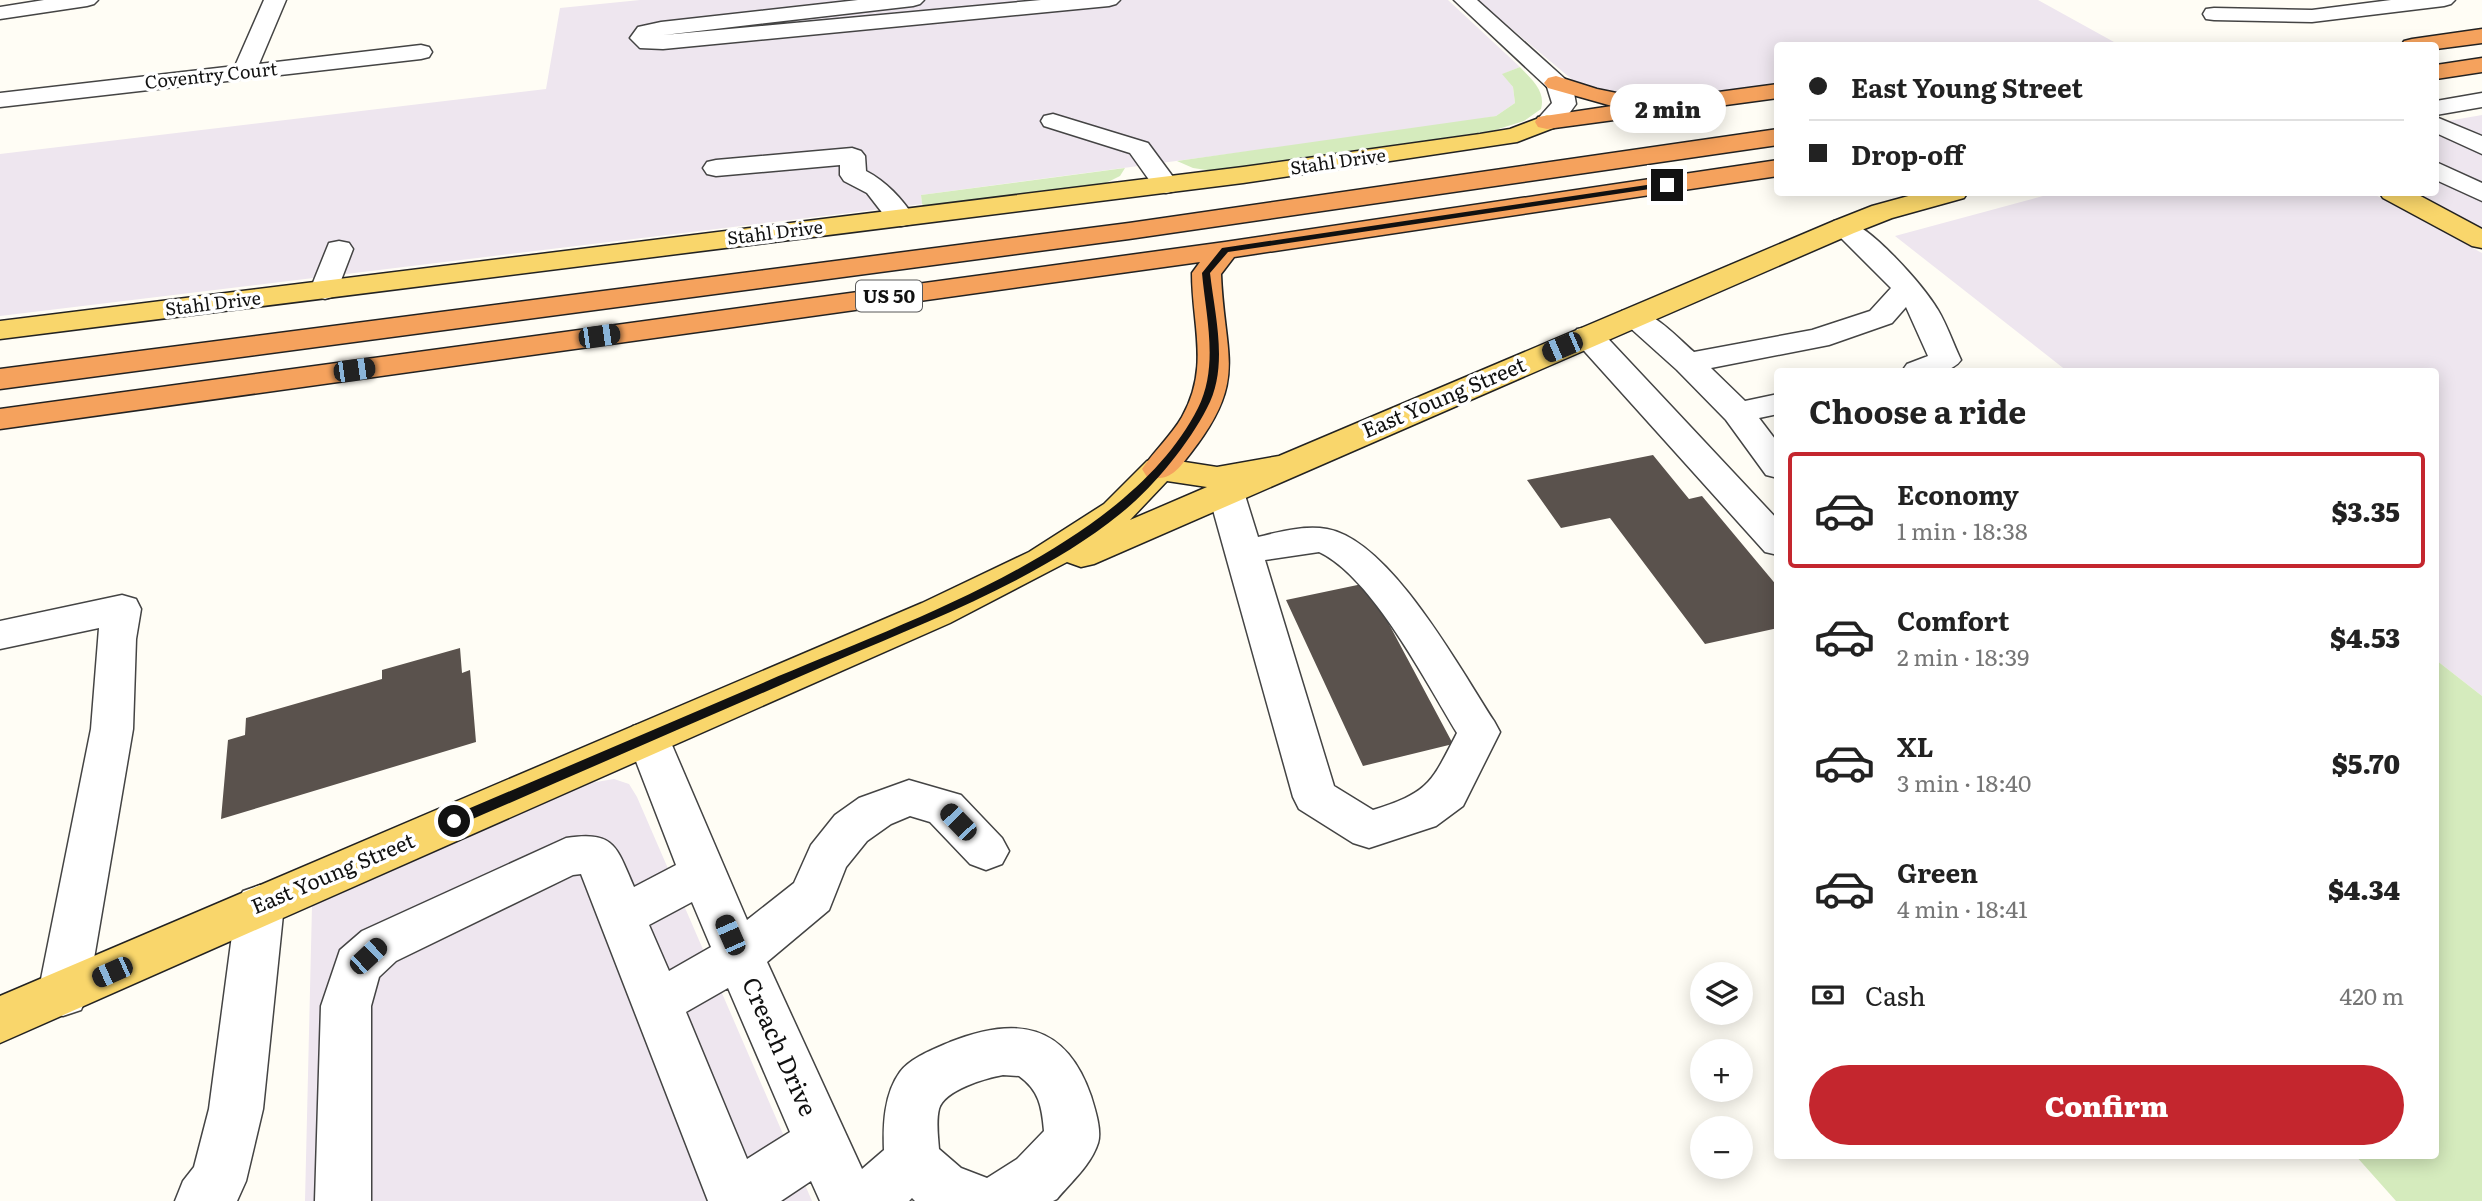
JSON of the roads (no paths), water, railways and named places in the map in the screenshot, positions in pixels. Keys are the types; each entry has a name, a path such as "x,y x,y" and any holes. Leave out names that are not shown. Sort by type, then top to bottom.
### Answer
{"highway":[{"path":"2439,42 2482,36"},
{"path":"2439,72 2482,65"},
{"path":"1556,83 1630,103 1670,106"},
{"path":"1547,122 1774,93"},
{"name":"US 50","path":"0,379 1129,230 1774,138"},
{"name":"US 50","path":"0,419 1225,250 1774,169"},
{"path":"1159,469 1189,433 1203,407 1213,376 1215,356 1206,273 1225,250"}],"main road":[{"name":"Stahl Drive","path":"0,330 1166,185 1480,142 1517,135 1547,122"},
{"name":"East Young Street","path":"0,1020 936,613 1133,534 1281,467 1844,227 1882,212 1940,196"},
{"path":"2400,196 2482,240"},
{"path":"1159,469 1217,478 1281,467"},
{"name":"East Young Street","path":"936,613 1053,554 1117,512 1159,469"}],"street":[{"path":"0,13 88,0"},
{"path":"244,72 275,0"},
{"path":"913,0 660,29 646,32 641,38 648,43 663,42 1109,0"},
{"path":"1465,0 1556,83 1564,104 1547,122"},
{"path":"2214,14 2312,16 2444,0"},
{"name":"Coventry Court","path":"0,100 421,52"},
{"path":"2439,107 2482,100"},
{"path":"1053,121 1139,148 1166,185"},
{"path":"2439,126 2479,157"},
{"path":"716,168 852,156 853,175 876,187 901,218"},
{"path":"2439,167 2479,157"},
{"path":"2439,170 2482,193"},
{"path":"1844,227 1883,261 1908,288 1924,312 1944,367"},
{"path":"325,289 340,249"},
{"path":"1688,363 1818,338 1843,330 1881,317 1908,288"},
{"path":"1633,317 1688,363 1738,413 1774,462"},
{"path":"1588,336 1774,539"},
{"path":"1738,413 1774,405"},
{"path":"1226,492 1243,553 1315,797 1369,830 1420,813 1447,794 1479,732 1383,587 1345,548 1325,541 1284,544 1243,553"},
{"path":"0,635 122,609 116,639 112,729 63,994"},
{"name":"Creach Drive","path":"648,738 703,874 848,1201"},
{"path":"657,1003 739,956 812,896 827,858 851,828 875,811 909,798 945,808 986,851"},
{"path":"343,1201 346,1006 357,965 379,946 566,857 592,853 602,867 736,1199 821,1144"},
{"path":"622,916 703,874"},
{"path":"203,1201 218,1181 236,1109 260,905"},
{"path":"975,1201 944,1190 912,1162 910,1124 917,1090 938,1073 971,1056 1021,1051 1046,1065 1068,1102 1072,1139 1037,1179 1002,1201"},
{"path":"867,1201 912,1162"}]}
